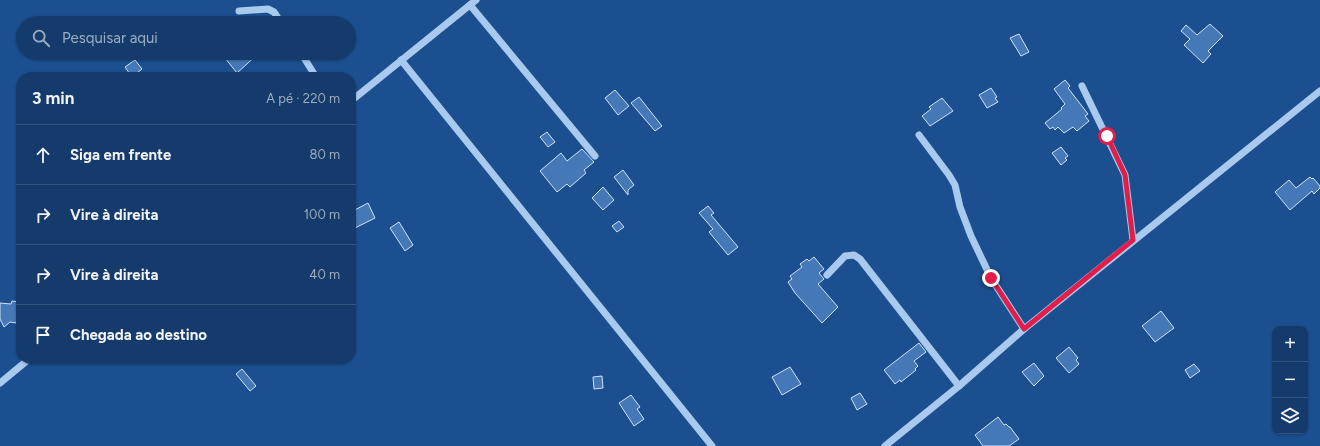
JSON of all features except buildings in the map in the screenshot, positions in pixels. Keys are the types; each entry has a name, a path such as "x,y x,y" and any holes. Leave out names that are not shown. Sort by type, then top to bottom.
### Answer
{"street":[{"path":"356,97 476,0"},
{"path":"470,5 595,156"},
{"path":"239,11 268,9 274,12 277,16"},
{"path":"305,60 313,72"},
{"path":"401,60 712,446"},
{"path":"1082,86 1125,175 1133,240"},
{"path":"885,446 1133,240 1320,91"},
{"path":"919,134 955,185 960,207 971,236 991,278 1024,329"},
{"path":"827,275 845,256 854,255 860,259 959,386"},
{"path":"0,382 23,364"}],"route":[{"path":"991,278 1024,329 1133,240 1125,175 1107,136"}]}
